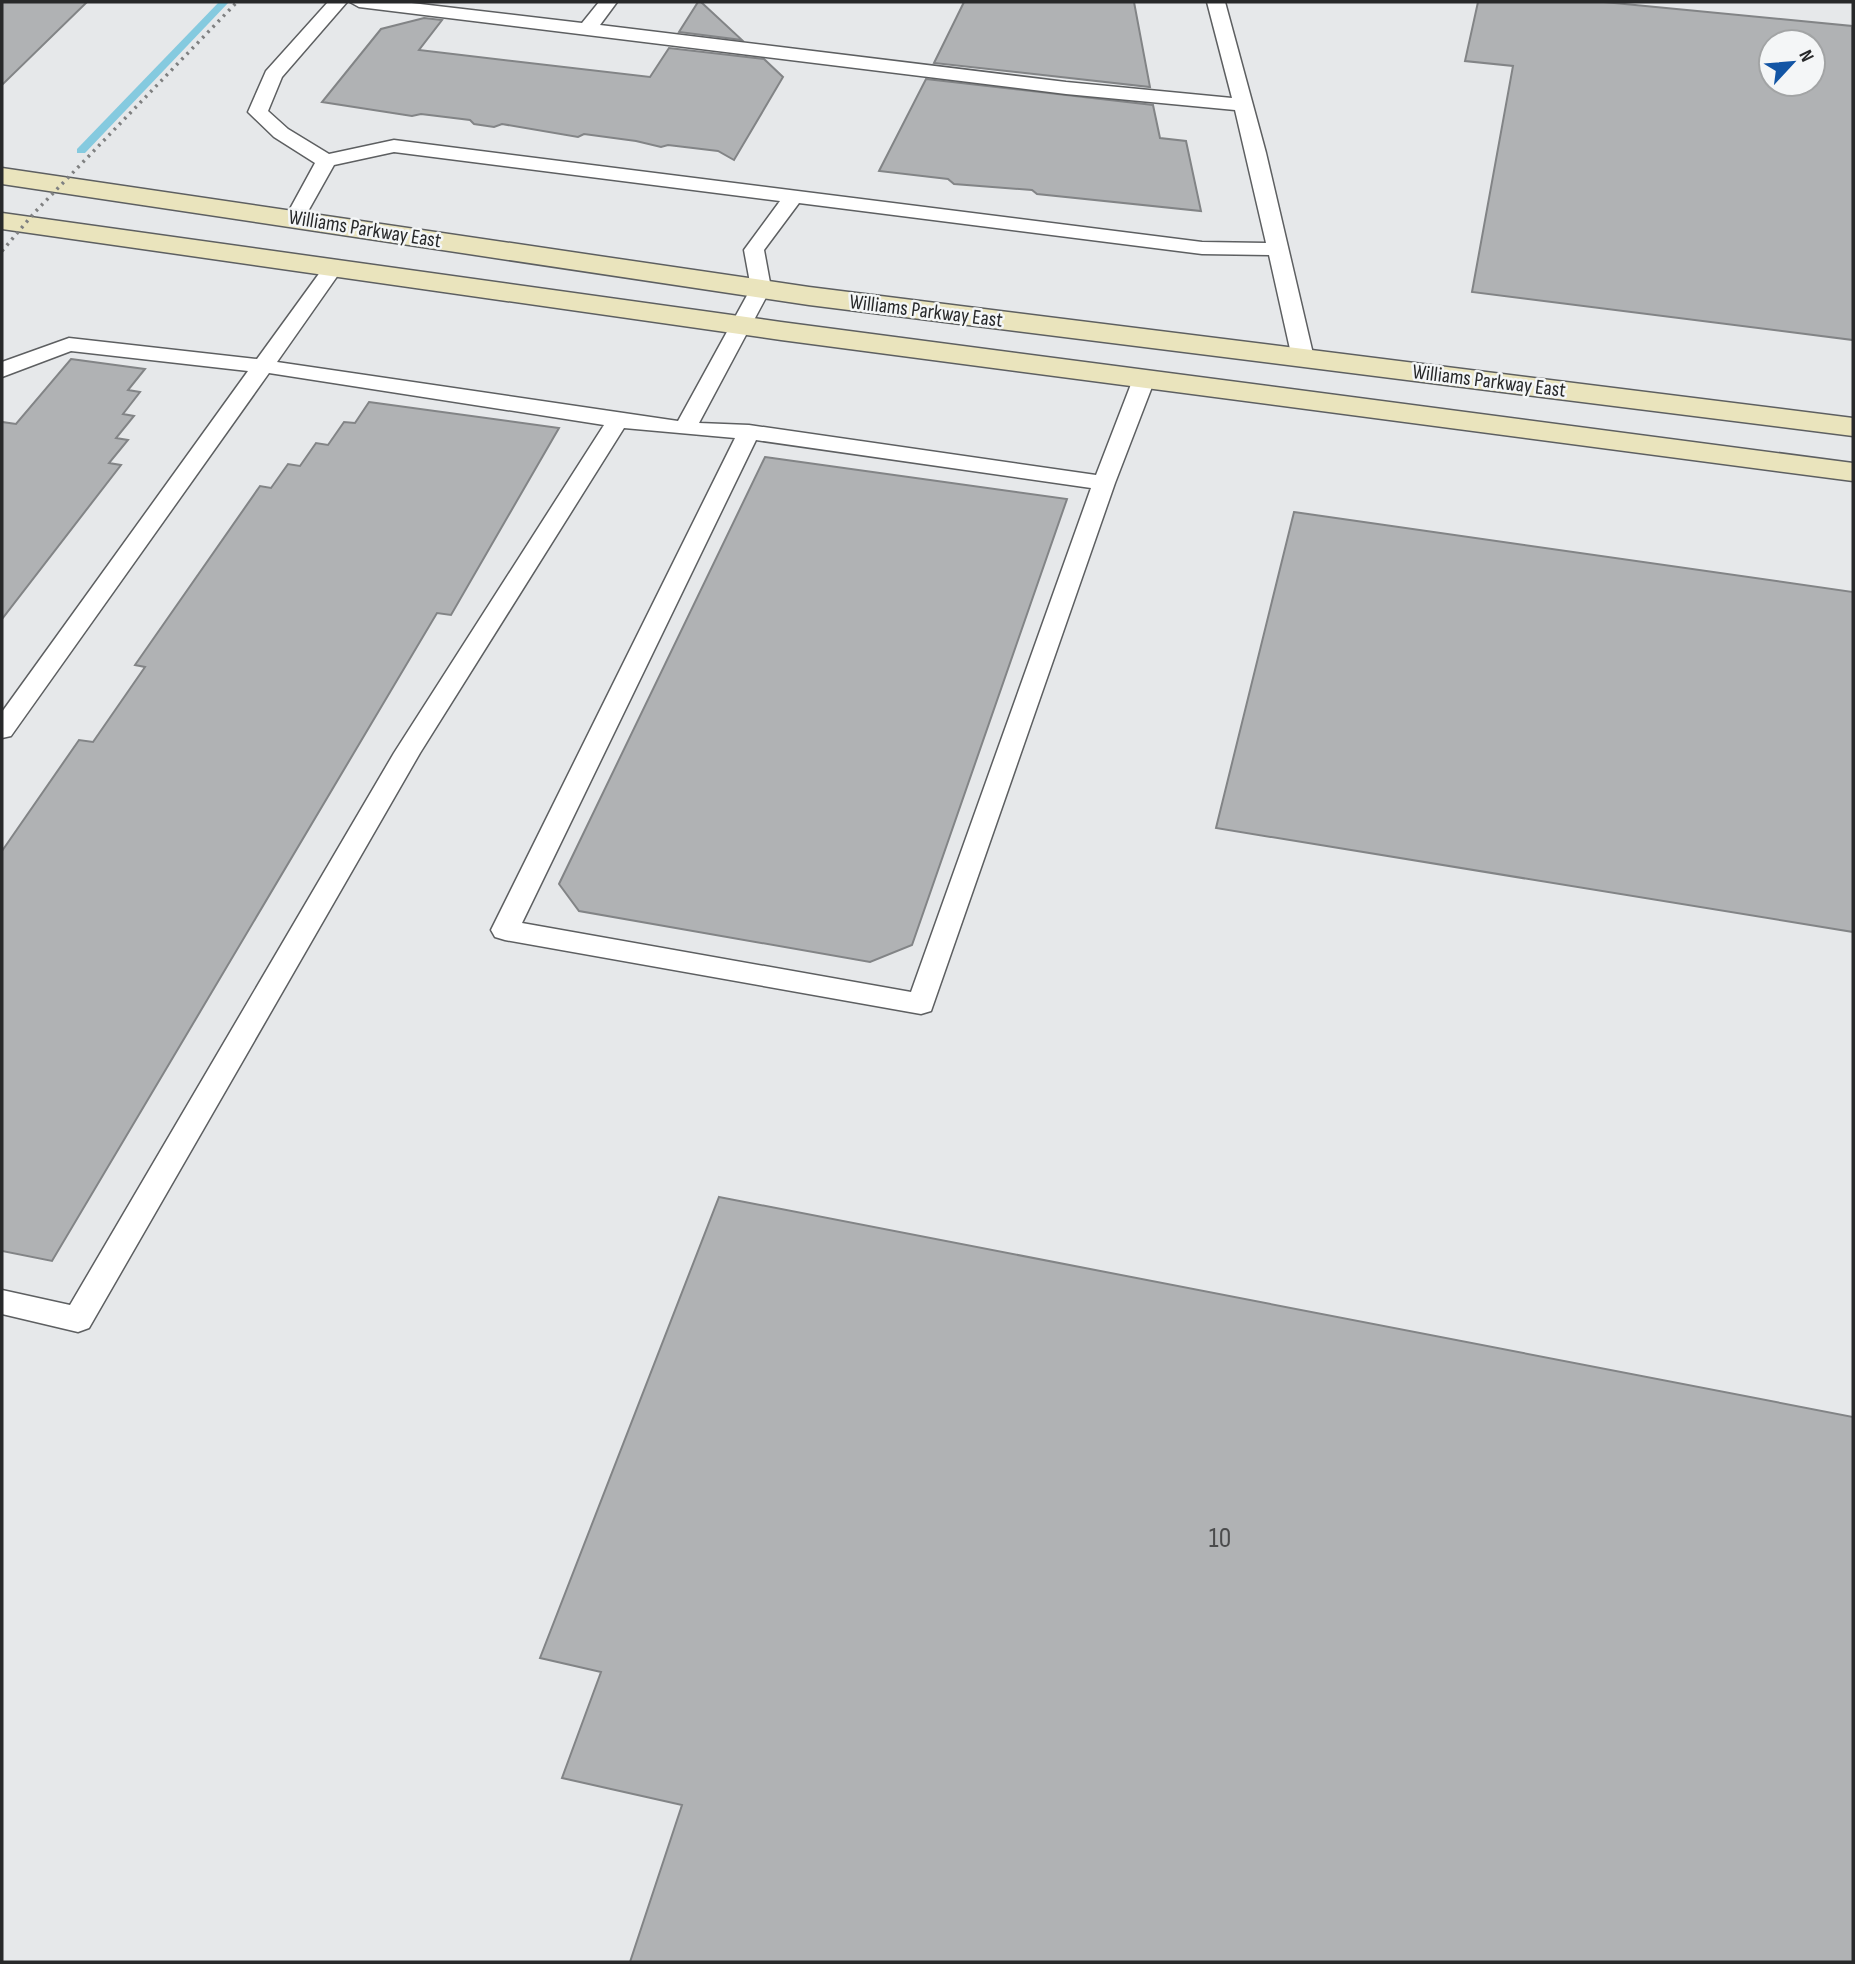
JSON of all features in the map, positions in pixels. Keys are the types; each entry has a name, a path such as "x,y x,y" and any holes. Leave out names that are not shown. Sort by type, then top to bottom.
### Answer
{"main road":[{"name":"Williams Parkway East","path":"2,176 761,288 1853,427"},
{"name":"Williams Parkway East","path":"2,221 740,325 1853,472"}],"lane":[{"path":"338,2 273,75 258,112 281,133 326,160 394,146 1202,248 1276,249"},
{"path":"359,2 897,65 1066,88 1243,105"},
{"path":"587,29 608,2"},
{"path":"1216,2 1303,358"},
{"path":"295,218 326,160"},
{"path":"685,429 761,288 754,250 796,195"},
{"path":"2,730 333,268"},
{"path":"2,370 69,344 263,366 618,421 685,429 749,432 1104,483"},
{"path":"749,432 505,930 921,1004 1104,483 1144,379"},
{"path":"2,1302 78,1319 345,857 523,563 618,421"}],"building":[{"path":"2,2 87,2 2,85"},
{"path":"698,2 701,2 742,40 679,32"},
{"path":"964,2 1134,2 1150,87 934,63"},
{"path":"1478,2 1604,2 1852,26 1853,340 1472,292 1513,66 1465,61"},
{"path":"424,18 442,20 419,50 650,77 669,48 764,59 783,77 734,160 718,151 668,145 661,147 584,134 578,137 502,124 494,127 474,124 470,120 421,114 412,116 322,102 381,29"},
{"path":"926,79 1153,105 1160,138 1186,141 1201,211 1037,194 1032,190 954,184 948,179 879,171"},
{"path":"71,359 145,369 128,390 140,392 123,414 134,416 116,438 128,440 109,463 121,465 2,619 2,422 16,424"},
{"path":"369,402 559,428 451,615 437,613 52,1261 2,1251 2,851 79,740 93,742 145,667 135,665 260,486 271,488 288,464 300,466 316,443 328,445 344,422 355,423"},
{"path":"765,457 1067,499 912,945 870,962 579,911 559,884"},
{"path":"1294,512 1853,592 1853,932 1216,828"},
{"path":"719,1197 1853,1417 1853,1962 630,1962 682,1805 562,1778 601,1672 540,1658"}],"waterway":[{"path":"81,151 224,2"}],"railway":[{"path":"2,251 35,212 237,2"}]}
